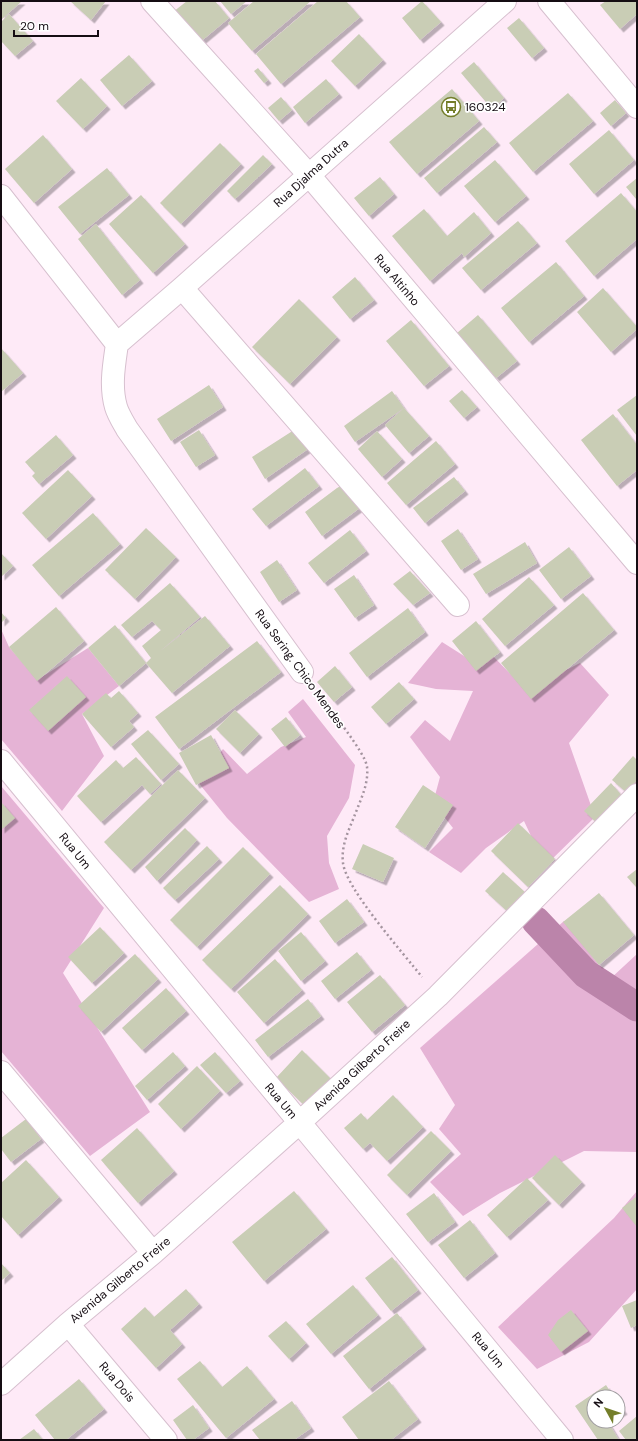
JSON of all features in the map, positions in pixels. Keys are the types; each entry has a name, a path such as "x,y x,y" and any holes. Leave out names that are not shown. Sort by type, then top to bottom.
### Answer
{"street":[{"name":"Rua Altinho","path":"152,1 308,175 637,564"},
{"name":"Rua Djalma Dutra","path":"117,344 505,1"},
{"path":"549,1 637,107"},
{"path":"1,196 117,344"},
{"path":"182,288 458,605"},
{"name":"Rua Sering. Chico Mendes","path":"117,344 114,366 113,395 116,408 127,429 302,672"},
{"name":"Rua Um","path":"1,761 562,1440"},
{"name":"Avenida Gilberto Freire","path":"1,1384 68,1324 153,1253 299,1123 438,996 637,795"},
{"path":"1,1072 153,1253"},
{"name":"Rua Dois","path":"68,1324 166,1440"}],"path":[{"name":"Rua Sering. Chico Mendes","path":"302,672 361,752 368,766 366,784 343,846 343,864 349,879 364,904 438,996"}],"shaded area":[{"path":"1,629 9,647 37,680 88,648 119,686 82,714 104,756 62,811 1,739"},
{"path":"442,642 472,661 491,654 526,690 580,663 609,695 569,743 595,817 545,866 524,821 486,848 461,873 429,852 453,828 433,803 440,777 410,737 425,720 450,741 473,691 436,689 408,683"},
{"path":"303,699 355,765 349,798 327,836 329,863 339,889 309,902 227,818 197,781 223,749 247,774 281,747 306,737 288,712"},
{"path":"1,786 104,908 63,973 150,1112 90,1156 1,1051"},
{"path":"564,921 610,979 637,954 637,1152 584,1151 500,1193 463,1216 430,1182 461,1154 439,1129 455,1105 420,1048"},
{"path":"637,1191 637,1289 589,1342 537,1369 498,1327 614,1218"}],"building":[{"path":"1,1 22,1 1,20"},
{"path":"70,1 106,1 91,20"},
{"path":"187,1 215,1 229,18 199,43 173,12"},
{"path":"220,1 247,1 231,14"},
{"path":"254,1 311,1 252,51 228,23"},
{"path":"318,1 346,1 360,17 281,84 256,54"},
{"path":"422,1 441,22 420,40 402,18"},
{"path":"606,1 637,1 637,14 620,29 600,5"},
{"path":"9,14 33,41 15,56 1,41 1,22"},
{"path":"519,18 544,48 532,58 507,28"},
{"path":"359,34 383,60 355,86 331,61"},
{"path":"129,55 152,81 122,106 100,80"},
{"path":"474,62 504,98 492,109 461,73"},
{"path":"258,68 268,80 264,83 254,71"},
{"path":"81,78 107,106 83,129 56,101"},
{"path":"326,79 339,94 305,123 293,107"},
{"path":"452,89 479,121 417,174 389,142"},
{"path":"568,93 593,121 533,172 509,143"},
{"path":"281,97 292,110 279,121 268,108"},
{"path":"615,100 626,113 611,126 600,113"},
{"path":"484,127 497,142 437,193 424,178"},
{"path":"609,130 634,160 594,194 569,164"},
{"path":"43,135 72,169 34,203 5,169"},
{"path":"220,143 241,164 181,224 160,203"},
{"path":"263,155 272,164 235,199 227,191"},
{"path":"495,160 526,196 495,222 464,186"},
{"path":"107,168 129,195 80,234 58,207"},
{"path":"380,177 394,194 369,216 354,198"},
{"path":"637,178 637,200 626,187"},
{"path":"621,193 637,212 637,239 594,276 565,241"},
{"path":"141,195 185,244 153,273 109,224"},
{"path":"424,209 447,236 474,212 491,233 464,257 462,253 430,281 392,236"},
{"path":"518,221 537,243 481,290 462,268"},
{"path":"96,224 140,280 122,295 78,239"},
{"path":"556,262 584,296 529,342 501,308"},
{"path":"355,277 374,300 350,319 332,297"},
{"path":"603,288 637,327 637,329 611,352 577,312"},
{"path":"299,299 337,337 290,384 252,347"},
{"path":"478,315 517,361 496,378 457,333"},
{"path":"411,320 449,366 424,386 386,341"},
{"path":"1,348 23,373 1,392"},
{"path":"209,385 223,407 171,441 157,419"},
{"path":"462,390 477,407 464,418 449,401"},
{"path":"392,391 404,408 355,442 344,426"},
{"path":"637,395 637,436 617,410"},
{"path":"404,408 429,436 409,453 385,425"},
{"path":"613,414 637,445 637,470 617,486 581,440"},
{"path":"199,430 215,455 196,467 180,442"},
{"path":"294,430 308,449 265,479 252,457"},
{"path":"377,431 402,459 382,477 358,449"},
{"path":"56,435 73,455 39,484 32,476 35,473 25,462"},
{"path":"436,441 455,464 406,505 387,483"},
{"path":"305,468 319,486 266,526 252,509"},
{"path":"68,470 92,496 46,539 22,513"},
{"path":"454,477 465,491 425,523 413,508"},
{"path":"346,483 361,507 322,536 305,512"},
{"path":"93,513 120,544 59,596 32,565"},
{"path":"146,528 176,557 135,599 105,570"},
{"path":"458,529 478,559 461,570 441,541"},
{"path":"350,530 366,551 324,583 308,563"},
{"path":"525,542 537,563 486,594 473,574"},
{"path":"569,547 591,576 561,599 539,570"},
{"path":"1,553 13,566 1,577"},
{"path":"277,560 297,590 279,602 260,572"},
{"path":"410,571 430,593 413,605 393,584"},
{"path":"354,575 374,605 355,618 334,589"},
{"path":"529,577 554,605 505,646 482,619"},
{"path":"170,583 200,617 159,652 205,616 230,646 172,693 146,663 151,658 142,646 161,630 152,621 132,637 121,625"},
{"path":"583,593 614,630 531,699 501,663"},
{"path":"56,607 84,641 37,681 9,647"},
{"path":"408,608 425,632 367,677 349,653"},
{"path":"1,612 6,618 1,623"},
{"path":"476,621 500,652 476,671 452,641"},
{"path":"115,625 146,663 119,686 88,648"},
{"path":"257,641 281,672 179,749 155,717"},
{"path":"335,666 352,687 334,702 317,682"},
{"path":"67,676 86,697 48,731 29,710"},
{"path":"399,682 414,699 386,724 371,707"},
{"path":"119,691 138,713 129,721 134,727 111,747 82,714 106,693 111,698"},
{"path":"235,710 259,734 240,753 216,729"},
{"path":"286,717 300,735 285,747 271,729"},
{"path":"148,730 179,764 161,780 131,744"},
{"path":"211,735 229,768 196,785 179,753"},
{"path":"633,756 637,760 637,780 626,792 612,780"},
{"path":"136,757 161,784 150,794 142,785 101,822 77,796 116,760 123,768"},
{"path":"178,770 205,798 131,870 104,842"},
{"path":"611,783 624,798 599,825 584,811"},
{"path":"423,785 453,805 425,848 395,827"},
{"path":"1,802 15,818 1,830"},
{"path":"518,823 555,859 528,887 491,851"},
{"path":"185,828 197,840 157,881 145,867"},
{"path":"363,844 394,858 383,882 352,869"},
{"path":"207,846 219,859 175,900 163,888"},
{"path":"243,847 270,874 197,947 170,920"},
{"path":"637,869 637,888 627,877"},
{"path":"503,872 527,894 509,913 485,891"},
{"path":"280,885 308,914 231,989 202,960"},
{"path":"599,893 634,935 599,965 563,922"},
{"path":"347,899 364,922 335,943 319,921"},
{"path":"100,927 124,953 92,983 68,957"},
{"path":"301,932 325,961 301,981 278,951"},
{"path":"357,952 371,970 335,999 321,981"},
{"path":"135,954 158,979 101,1032 78,1006"},
{"path":"275,959 302,990 264,1023 237,992"},
{"path":"380,975 405,1005 372,1032 347,1002"},
{"path":"166,988 186,1011 142,1050 122,1028"},
{"path":"308,999 321,1016 268,1057 255,1040"},
{"path":"302,1050 335,1083 308,1109 276,1078"},
{"path":"173,1052 185,1066 147,1100 135,1086"},
{"path":"215,1052 240,1081 226,1093 200,1065"},
{"path":"197,1066 220,1091 181,1129 158,1104"},
{"path":"393,1095 423,1127 387,1161 370,1143 363,1149 344,1128 361,1113 367,1120"},
{"path":"26,1119 41,1139 11,1162 1,1149 1,1138"},
{"path":"137,1128 174,1171 138,1203 101,1160"},
{"path":"431,1131 451,1151 407,1195 387,1175"},
{"path":"555,1155 582,1182 559,1205 532,1178"},
{"path":"26,1160 59,1197 18,1235 1,1216 1,1183"},
{"path":"527,1178 548,1200 507,1237 487,1215"},
{"path":"294,1191 326,1229 264,1281 232,1242"},
{"path":"434,1193 455,1222 428,1242 406,1214"},
{"path":"637,1196 637,1227 622,1208"},
{"path":"470,1220 495,1253 464,1278 438,1245"},
{"path":"392,1257 418,1290 391,1311 365,1278"},
{"path":"1,1263 10,1273 1,1281"},
{"path":"353,1285 378,1315 331,1354 306,1324"},
{"path":"186,1289 199,1304 170,1330 182,1344 156,1368 121,1329 145,1307 154,1317"},
{"path":"637,1300 637,1325 631,1328 622,1306"},
{"path":"571,1310 588,1331 561,1352 548,1335 558,1320"},
{"path":"397,1313 423,1346 369,1389 343,1356"},
{"path":"286,1321 306,1343 289,1359 268,1336"},
{"path":"200,1361 222,1387 247,1366 274,1399 226,1438 177,1379"},
{"path":"79,1379 104,1409 66,1440 55,1440 35,1415"},
{"path":"389,1381 418,1419 391,1440 359,1440 342,1417"},
{"path":"606,1385 609,1389 600,1389"},
{"path":"586,1399 586,1422 575,1406"},
{"path":"292,1401 311,1428 294,1440 260,1440 252,1430"},
{"path":"193,1405 209,1428 193,1440 187,1440 173,1420"},
{"path":"637,1416 637,1440 626,1440 619,1431 621,1429 626,1429 626,1425"},
{"path":"34,1429 43,1440 19,1440"},
{"path":"591,1429 612,1429 619,1440 598,1440"}],"waterway":[{"path":"536,921 586,974 637,1007"}],"place":[{"name":"160324","path":"451,107"}]}
